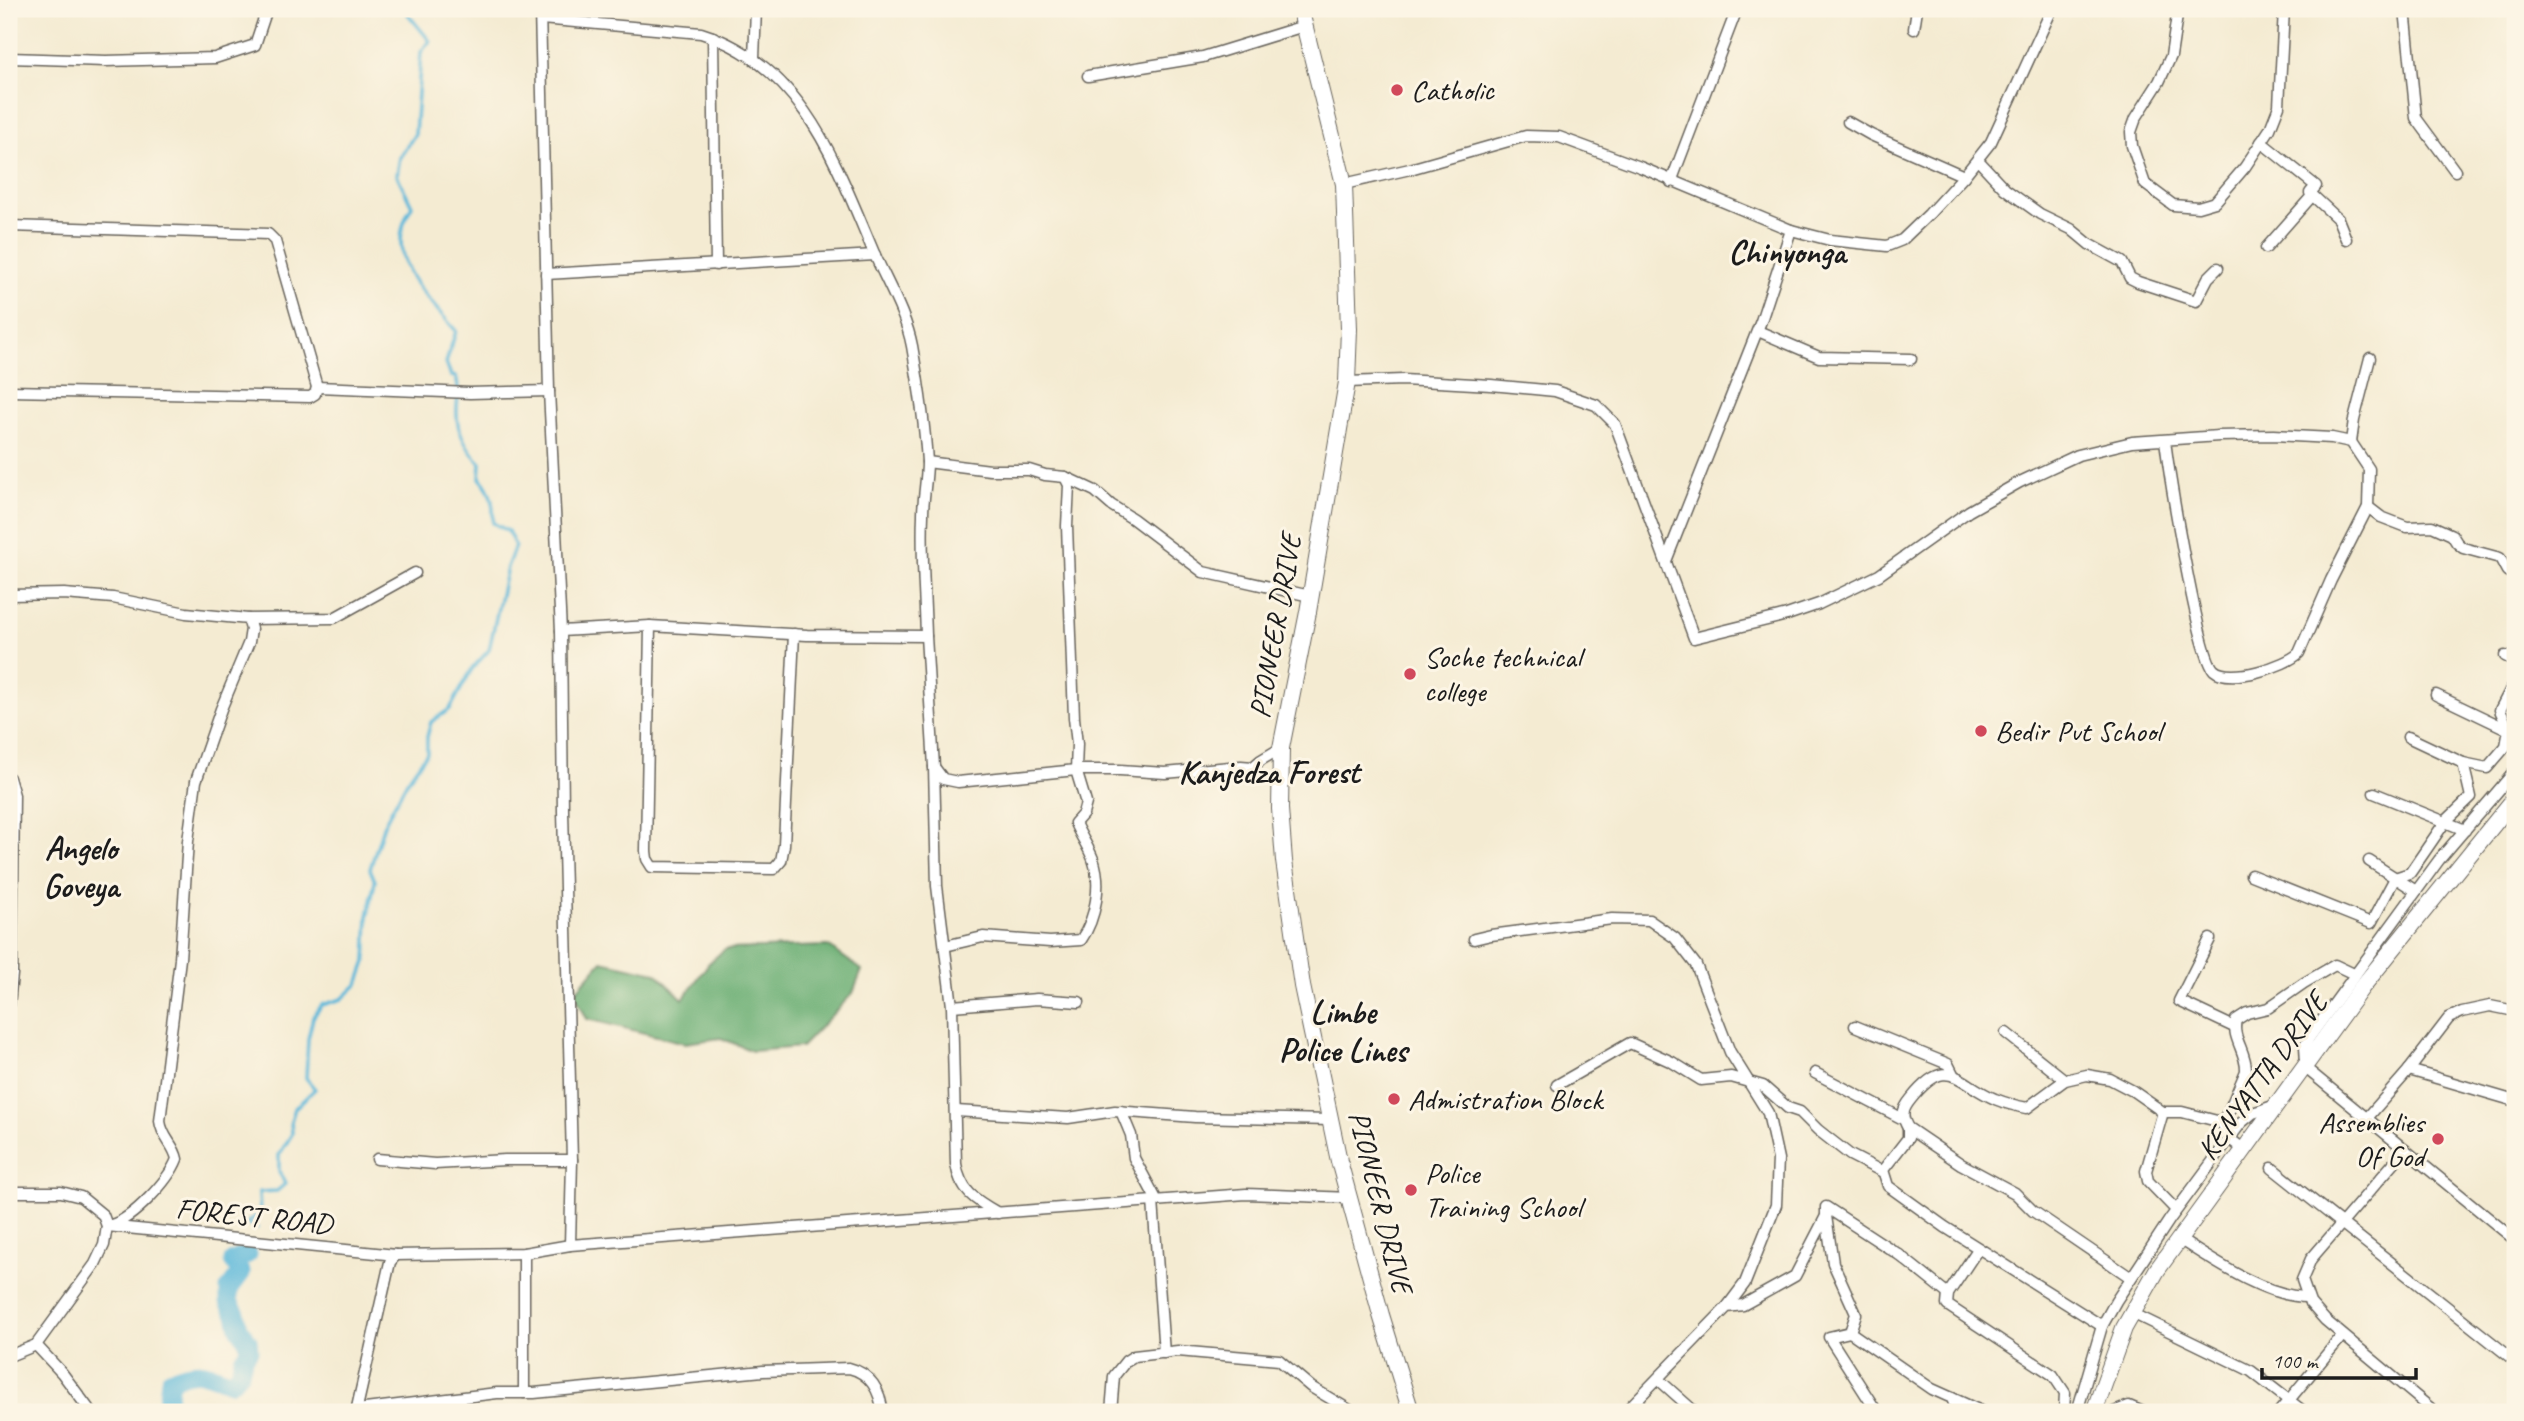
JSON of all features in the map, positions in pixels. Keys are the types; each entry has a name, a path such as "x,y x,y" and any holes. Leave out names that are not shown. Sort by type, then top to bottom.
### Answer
{"street":[{"path":"9,58 106,61 215,58 255,45 267,9"},
{"path":"754,58 756,9"},
{"name":"PIONEER DRIVE","path":"1302,9 1344,184 1349,330 1347,382 1281,748 1280,809 1284,861 1302,986 1339,1161 1411,1412"},
{"path":"1671,181 1737,9"},
{"path":"1914,29 1917,9"},
{"path":"1344,184 1422,166 1526,136 1542,135 1559,137 1590,147 1791,230 1830,240 1887,246 1902,240 1964,176 1991,142 2052,9"},
{"path":"2178,9 2171,57 2136,118 2131,132 2132,146 2145,184 2173,205 2198,206 2216,202 2270,129 2278,106 2284,9"},
{"path":"2405,9 2416,118 2455,171"},
{"path":"570,1245 572,1160 562,811 561,631 549,391 540,14 701,33 754,58 777,78 820,132 911,344 927,462 923,516 926,636 934,767 937,886 952,1006 958,1177 966,1192 998,1213"},
{"path":"1088,76 1203,57 1304,26"},
{"path":"713,37 716,265"},
{"path":"1848,122 1964,176"},
{"path":"2261,142 2316,186 2309,193 2338,219 2346,239"},
{"path":"1978,160 2005,189 2040,214 2071,229 2089,244 2122,262 2130,278 2138,282 2196,300 2208,278 2218,268"},
{"path":"2266,248 2312,196"},
{"path":"9,226 268,234 275,241 317,387 315,394 310,397 9,391"},
{"path":"1666,561 1758,331 1791,230"},
{"path":"546,274 875,255"},
{"path":"1758,331 1819,357 1911,359"},
{"path":"2165,440 2180,532 2207,657 2213,669 2221,675 2260,671 2291,661 2299,653 2331,580 2368,507 2369,469 2351,442 2370,358"},
{"path":"1347,382 1403,380 1491,384 1555,391 1596,405 1615,424 1694,638 1787,615 1831,598 1879,575 1979,505 2078,455 2132,442 2165,440 2274,435 2332,438 2351,442"},
{"path":"317,387 470,393 549,391"},
{"path":"927,462 990,470 1014,469 1065,477 1095,491 1203,572 1310,596"},
{"path":"945,946 983,937 1050,942 1081,940 1096,906 1096,871 1093,858 1076,826 1086,803 1076,770 1067,526 1069,485 1065,477"},
{"path":"2368,507 2381,517 2407,527 2432,526 2452,535 2463,548 2500,558 2507,571 2515,576"},
{"path":"9,594 64,594 113,598 186,613 248,619 334,618 415,573"},
{"path":"107,1226 130,1215 171,1170 177,1159 173,1148 161,1132 160,1121 180,959 188,841 196,781 221,709 249,642 251,629 248,619"},
{"path":"561,631 650,626 794,634 926,636"},
{"path":"650,626 646,851 652,867 774,869 781,861 794,634"},
{"path":"2512,730 2500,710 2515,681"},
{"path":"2436,695 2512,730"},
{"path":"2489,766 2506,746 2512,730"},
{"path":"2408,737 2463,763 2487,768 2489,766 2512,774 2416,891 2354,974 2309,1038 2305,1046 2305,1064 2404,1150 2515,1240"},
{"path":"2506,746 2515,754"},
{"path":"934,767 943,779 958,782 1076,770 1164,773 1253,767 1281,748"},
{"path":"2463,763 2471,797 2485,806"},
{"path":"9,778 14,795 9,1005"},
{"path":"2374,793 2465,830"},
{"path":"2251,875 2371,923 2395,878 2410,873 2445,822 2471,797"},
{"name":"KENYATTA DRIVE","path":"2094,1412 2119,1340 2132,1313 2236,1144 2276,1105 2361,987 2515,798"},
{"path":"2369,861 2416,891"},
{"path":"1474,939 1612,919 1649,920 1675,938 1696,965 1730,1052 1768,1113 1778,1159 1776,1205 1745,1283 1727,1307 1625,1412"},
{"path":"2210,939 2179,1001 2234,1027"},
{"path":"2221,1122 2228,1113 2246,1071 2246,1063 2234,1027 2236,1020 2268,1008 2330,968 2339,967 2354,974"},
{"path":"952,1006 1037,999 1079,1002"},
{"path":"2368,1117 2449,1018 2462,1012 2490,1006 2515,1012"},
{"path":"1855,1026 1948,1064 1954,1076"},
{"path":"2007,1033 2065,1080"},
{"path":"1557,1085 1630,1043 1672,1062 1701,1080 1731,1077 1763,1086 1788,1108 1800,1112 1818,1130 1850,1154 1883,1172"},
{"path":"2409,1070 2515,1101"},
{"path":"1815,1073 1905,1124 1961,1164 2015,1193 2033,1210 2130,1277"},
{"path":"2077,1412 2102,1326 2130,1277 2176,1210 2236,1144 2221,1122 2182,1112 2162,1112 2133,1091 2110,1079 2087,1075 2065,1080 2027,1108 1994,1099 1947,1073 1933,1077 1902,1113 1908,1138 1885,1164 1883,1172 1888,1186 1978,1249 2102,1326"},
{"path":"956,1111 1068,1118 1121,1111 1195,1117 1331,1120"},
{"path":"1121,1111 1131,1135 1134,1158 1155,1196 1153,1201 1164,1353"},
{"path":"2162,1112 2146,1171 2148,1181 2176,1210"},
{"path":"2404,1150 2340,1224 2305,1269 2302,1280 2309,1303 2342,1336 2435,1412"},
{"path":"377,1159 435,1164 572,1160"},
{"path":"2272,1168 2515,1361"},
{"path":"9,1192 61,1192 81,1197 103,1215 107,1226 104,1245 95,1265 36,1345 9,1356"},
{"name":"FOREST ROAD","path":"107,1226 396,1255 524,1253 570,1245 1246,1194 1350,1198"},
{"path":"1850,1332 1856,1314 1832,1262 1826,1207 1898,1254 1948,1294"},
{"path":"1727,1307 1743,1305 1795,1276 1826,1216"},
{"path":"2179,1239 2234,1273 2289,1296 2307,1297"},
{"path":"1978,1249 1948,1294 1949,1307 2053,1375 2065,1393 2064,1412"},
{"path":"524,1253 524,1393"},
{"path":"396,1255 390,1262 357,1411 424,1408 497,1393 524,1393 763,1371 849,1368 861,1371 871,1381 879,1396 882,1412"},
{"path":"2132,1313 2251,1371 2304,1412"},
{"path":"1877,1412 1829,1337 1850,1332 1932,1389 1983,1412"},
{"path":"2279,1412 2342,1336"},
{"path":"36,1345 62,1373 90,1412"},
{"path":"1111,1412 1114,1376 1126,1362 1134,1356 1178,1351 1279,1360 1311,1387 1353,1412"},
{"path":"1658,1379 1695,1412"},
{"path":"1952,1398 1957,1412"},
{"path":"2113,1412 2129,1406 2143,1412"}],"green space":[{"path":"828,946 862,970 853,993 801,1047 752,1051 721,1038 685,1043 587,1019 574,993 602,961 656,973 683,999 709,963 725,949"}],"waterway":[{"path":"257,1228 247,1223 260,1213 259,1192 277,1191 285,1184 279,1171 279,1155 292,1134 291,1121 295,1108 315,1089 306,1078 308,1039 313,1017 322,1005 342,999 358,984 366,962 368,916 375,881 370,869 384,824 407,781 427,753 431,722 450,709 472,669 489,650 507,567 515,546 508,531 493,523 491,499 480,478 481,463 468,447 459,428 456,377 451,376 446,363 456,331 420,288 403,258 403,224 412,206 397,175 400,157 415,134 421,52 430,41 406,9"},
{"path":"166,1412 170,1380 187,1373 201,1372 231,1382 240,1372 243,1359 249,1350 248,1341 239,1328 236,1314 229,1302 229,1289 241,1273 233,1261 248,1254"}],"place":[{"name":"Catholic","path":"1397,90"},
{"name":"Soche technical college","path":"1410,674"},
{"name":"Bedir Pvt School","path":"1981,731"},
{"name":"Admistration Block","path":"1394,1099"},
{"name":"Assemblies Of God","path":"2438,1139"},
{"name":"Police Training School","path":"1411,1190"}],"district":[{"name":"Chinyonga","path":"1787,252"},
{"name":"Kanjedza Forest","path":"1269,772"},
{"name":"Angelo Goveya","path":"81,867"},
{"name":"Limbe Police Lines","path":"1343,1031"}]}
